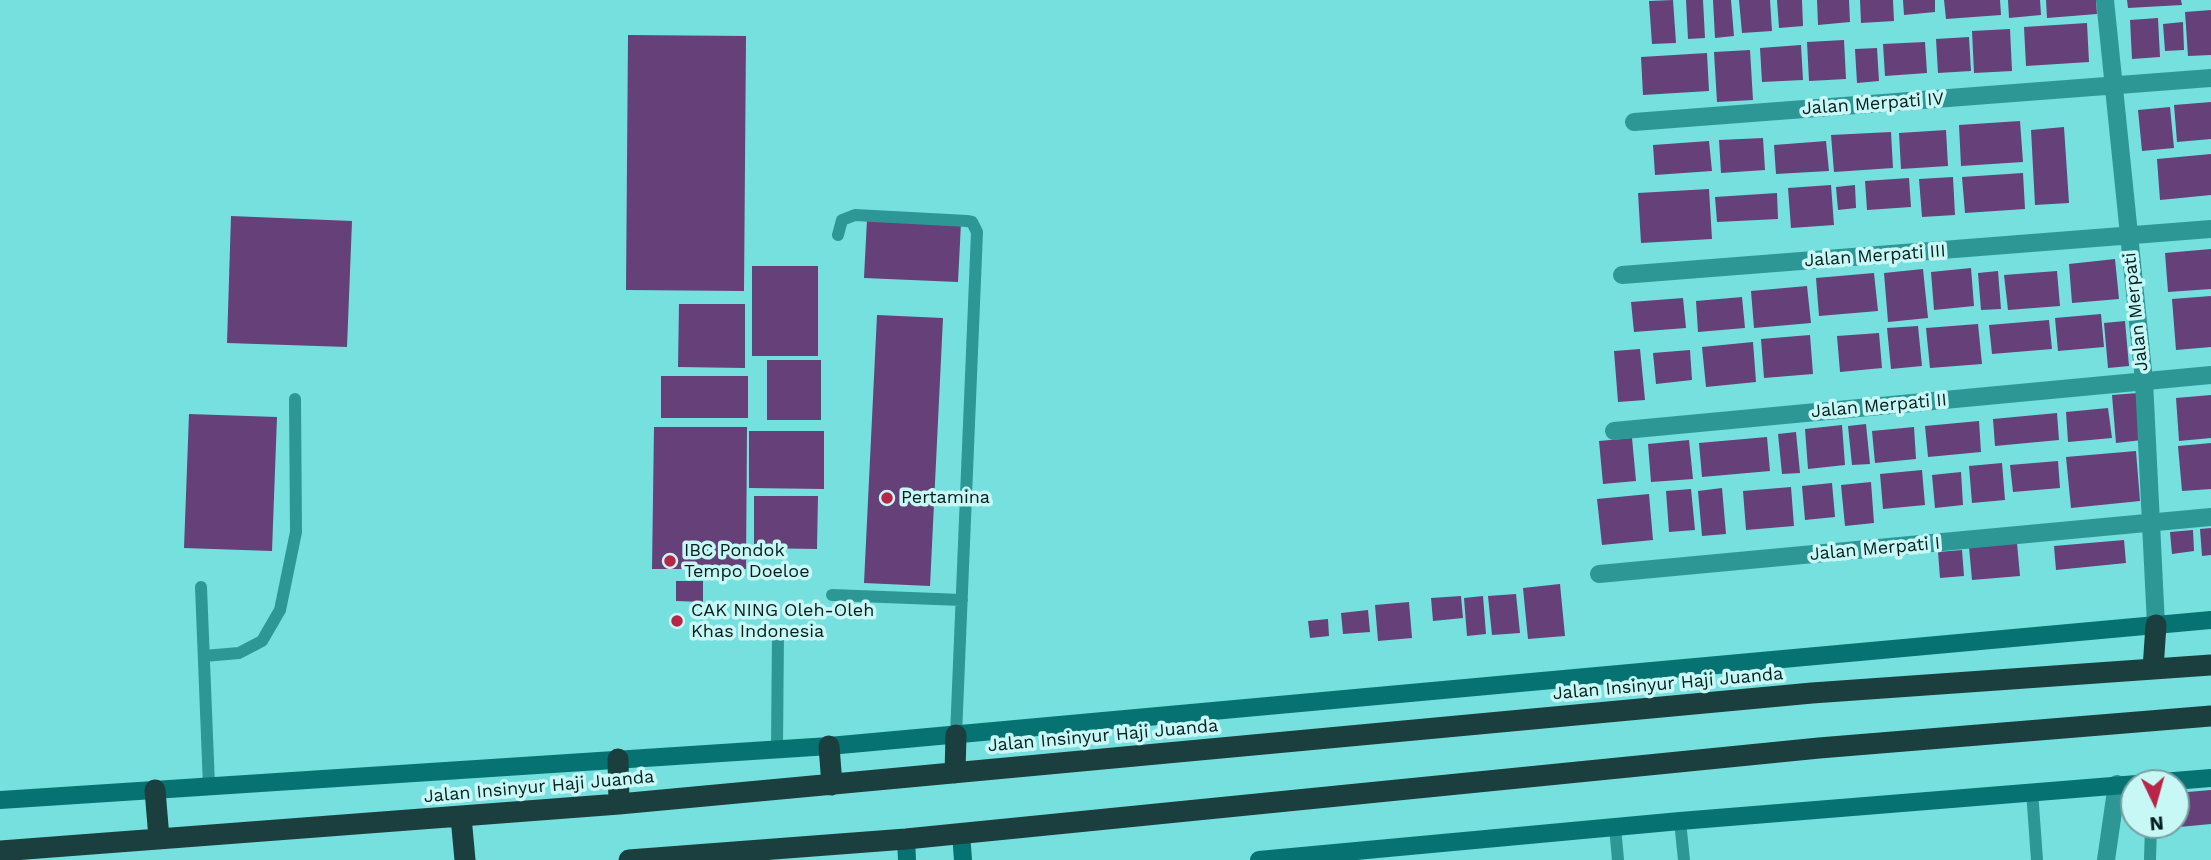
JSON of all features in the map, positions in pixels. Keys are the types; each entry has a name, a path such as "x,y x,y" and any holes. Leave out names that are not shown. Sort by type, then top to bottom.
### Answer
{"highway":[{"path":"2153,670 2156,625"},
{"name":"Jalan Insinyur Haji Juanda","path":"0,851 619,804 1812,693 2211,665"},
{"path":"629,860 906,849 961,833 1819,748 2211,716"},
{"path":"955,773 956,735"},
{"path":"829,746 832,785"},
{"path":"618,759 619,804"},
{"path":"155,790 159,838"},
{"path":"461,817 465,860"}],"street":[{"name":"Jalan Merpati","path":"2105,0 2144,381 2156,625"},
{"name":"Jalan Merpati IV","path":"1634,122 2211,78"},
{"name":"Jalan Merpati III","path":"1622,275 2211,229"},
{"name":"Jalan Merpati II","path":"1614,431 2211,375"},
{"name":"Jalan Merpati I","path":"1599,574 2211,517"},
{"name":"Jalan Insinyur Haji Juanda","path":"0,800 829,746 2211,620"},
{"path":"2190,779 2211,778"},
{"path":"2106,860 2117,784"},
{"path":"1259,860 1428,852 1615,827 2120,784"},
{"path":"961,833 963,860"}],"lane":[{"path":"838,235 842,220 855,215 967,221 975,226 956,735"},
{"path":"204,656 239,653 262,641 280,610 296,531 295,399"},
{"path":"201,587 209,786"},
{"path":"832,595 962,600"},
{"path":"778,632 778,748"},
{"path":"2032,791 2036,860"},
{"path":"1680,821 1684,860"},
{"path":"1615,827 1618,860"},
{"path":"2150,860 2151,839"}],"building":[{"path":"1673,0 1676,43 1652,44 1649,1"},
{"path":"1686,0 1703,0 1705,38 1688,39"},
{"path":"1713,0 1731,0 1734,36 1715,38"},
{"path":"1739,0 1770,0 1772,31 1742,33"},
{"path":"1777,0 1802,0 1803,26 1779,28"},
{"path":"1817,0 1849,0 1850,22 1818,25"},
{"path":"1860,0 1893,0 1894,21 1861,23"},
{"path":"1903,0 1935,0 1935,12 1904,15"},
{"path":"1944,0 2000,0 2001,15 1946,19"},
{"path":"2008,0 2040,0 2041,15 2009,18"},
{"path":"2046,0 2096,0 2097,14 2047,18"},
{"path":"2127,0 2181,0 2182,5 2128,8"},
{"path":"2211,10 2211,55 2188,56 2185,12"},
{"path":"2158,18 2160,57 2132,59 2130,20"},
{"path":"2183,22 2184,50 2165,51 2163,24"},
{"path":"2087,23 2089,62 2026,66 2024,27"},
{"path":"2010,29 2012,71 1974,73 1972,31"},
{"path":"628,35 746,36 744,291 626,290"},
{"path":"1969,37 1971,71 1938,73 1936,39"},
{"path":"1844,40 1846,79 1809,81 1807,42"},
{"path":"1925,42 1927,73 1885,76 1883,44"},
{"path":"1801,45 1803,80 1762,82 1760,48"},
{"path":"1877,48 1879,81 1857,83 1855,49"},
{"path":"1750,50 1753,100 1717,102 1714,52"},
{"path":"1707,53 1709,91 1643,95 1641,57"},
{"path":"2211,102 2211,139 2177,142 2174,105"},
{"path":"2170,107 2174,148 2142,151 2138,110"},
{"path":"2020,121 2023,162 1961,166 1959,125"},
{"path":"2064,127 2069,203 2035,205 2031,130"},
{"path":"1946,130 1948,166 1901,169 1899,133"},
{"path":"1891,132 1893,168 1834,172 1831,135"},
{"path":"1763,138 1765,170 1721,173 1719,140"},
{"path":"1709,141 1712,171 1655,175 1653,145"},
{"path":"1826,141 1829,171 1776,174 1774,145"},
{"path":"2211,154 2211,195 2160,200 2157,159"},
{"path":"2023,173 2025,209 1965,213 1962,177"},
{"path":"1953,177 1955,215 1922,217 1919,179"},
{"path":"1909,178 1911,207 1867,210 1865,181"},
{"path":"1831,185 1834,225 1791,228 1788,188"},
{"path":"1855,185 1856,208 1838,210 1836,187"},
{"path":"1709,189 1712,239 1641,243 1638,193"},
{"path":"1777,193 1778,219 1717,222 1715,197"},
{"path":"231,216 352,221 347,347 227,343"},
{"path":"867,219 961,223 958,282 864,278"},
{"path":"2211,249 2211,289 2168,292 2165,253"},
{"path":"2115,259 2119,299 2072,303 2069,264"},
{"path":"752,266 818,266 818,356 752,356"},
{"path":"1971,268 1974,306 1934,310 1931,272"},
{"path":"1923,269 1928,318 1888,322 1884,273"},
{"path":"1998,271 2001,309 1981,310 1978,273"},
{"path":"2057,271 2060,306 2008,310 2004,275"},
{"path":"1874,273 1878,311 1819,316 1816,278"},
{"path":"1807,286 1811,323 1754,328 1751,291"},
{"path":"2211,296 2211,347 2176,350 2172,299"},
{"path":"1742,297 1745,328 1698,332 1696,301"},
{"path":"1683,298 1686,328 1634,332 1631,302"},
{"path":"679,304 745,304 745,368 678,367"},
{"path":"2101,314 2104,347 2058,351 2055,318"},
{"path":"877,315 943,318 930,586 864,583"},
{"path":"2049,320 2052,349 1992,354 1989,325"},
{"path":"2125,321 2129,366 2108,368 2104,323"},
{"path":"1978,324 1982,364 1930,368 1926,328"},
{"path":"1918,326 1922,366 1891,369 1887,328"},
{"path":"1879,333 1882,368 1840,372 1837,336"},
{"path":"1810,335 1813,374 1764,378 1761,339"},
{"path":"1753,342 1756,382 1706,387 1702,347"},
{"path":"1640,349 1645,400 1618,402 1614,351"},
{"path":"1690,350 1692,380 1656,384 1653,353"},
{"path":"767,360 821,360 821,420 767,420"},
{"path":"661,376 748,376 748,418 661,418"},
{"path":"2138,393 2142,440 2116,443 2112,395"},
{"path":"2211,395 2211,438 2179,441 2176,398"},
{"path":"2108,408 2112,438 2068,442 2066,412"},
{"path":"2057,413 2059,440 1995,446 1993,419"},
{"path":"189,414 277,417 272,551 184,548"},
{"path":"1979,421 1981,452 1928,457 1925,426"},
{"path":"1866,424 1870,464 1852,465 1848,426"},
{"path":"1842,425 1845,465 1808,469 1805,429"},
{"path":"654,427 747,427 746,569 652,569"},
{"path":"1914,427 1916,459 1875,463 1872,431"},
{"path":"749,431 824,431 824,489 749,488"},
{"path":"1796,432 1800,473 1782,474 1778,434"},
{"path":"1767,437 1770,471 1702,477 1699,443"},
{"path":"1632,438 1636,481 1603,484 1599,441"},
{"path":"1689,440 1693,479 1651,482 1648,444"},
{"path":"2211,443 2211,489 2182,491 2178,446"},
{"path":"2136,451 2140,501 2071,508 2066,457"},
{"path":"2058,461 2060,488 2013,492 2010,465"},
{"path":"2002,463 2005,500 1972,503 1969,466"},
{"path":"1922,470 1925,505 1883,509 1880,474"},
{"path":"1961,472 1963,505 1935,508 1932,475"},
{"path":"1871,482 1874,523 1845,526 1841,485"},
{"path":"1832,483 1835,517 1805,520 1802,486"},
{"path":"1791,487 1794,526 1746,530 1743,491"},
{"path":"1722,488 1726,534 1702,536 1698,491"},
{"path":"1691,489 1695,530 1669,532 1666,491"},
{"path":"1649,494 1653,540 1602,545 1597,499"},
{"path":"754,496 818,496 817,549 754,548"},
{"path":"2211,528 2211,555 2202,556 2200,529"},
{"path":"2193,530 2194,551 2172,554 2170,532"},
{"path":"2124,540 2126,563 2056,570 2054,546"},
{"path":"2017,543 2020,576 1972,580 1969,547"},
{"path":"1962,550 1964,576 1940,578 1938,552"},
{"path":"676,581 703,581 703,602 676,601"},
{"path":"1560,584 1565,636 1528,639 1523,588"},
{"path":"1516,594 1520,633 1492,635 1488,596"},
{"path":"1461,596 1463,618 1433,621 1431,598"},
{"path":"1483,596 1486,634 1467,636 1464,598"},
{"path":"1409,602 1412,638 1378,641 1375,605"},
{"path":"1368,610 1370,632 1343,634 1341,613"},
{"path":"1328,619 1329,636 1310,638 1308,621"},
{"path":"2211,790 2211,824 2190,826 2190,792"}],"place":[{"name":"Pertamina","path":"887,498"},
{"name":"IBC Pondok Tempo Doeloe","path":"670,561"},
{"name":"CAK NING Oleh-Oleh Khas Indonesia","path":"677,621"}]}
